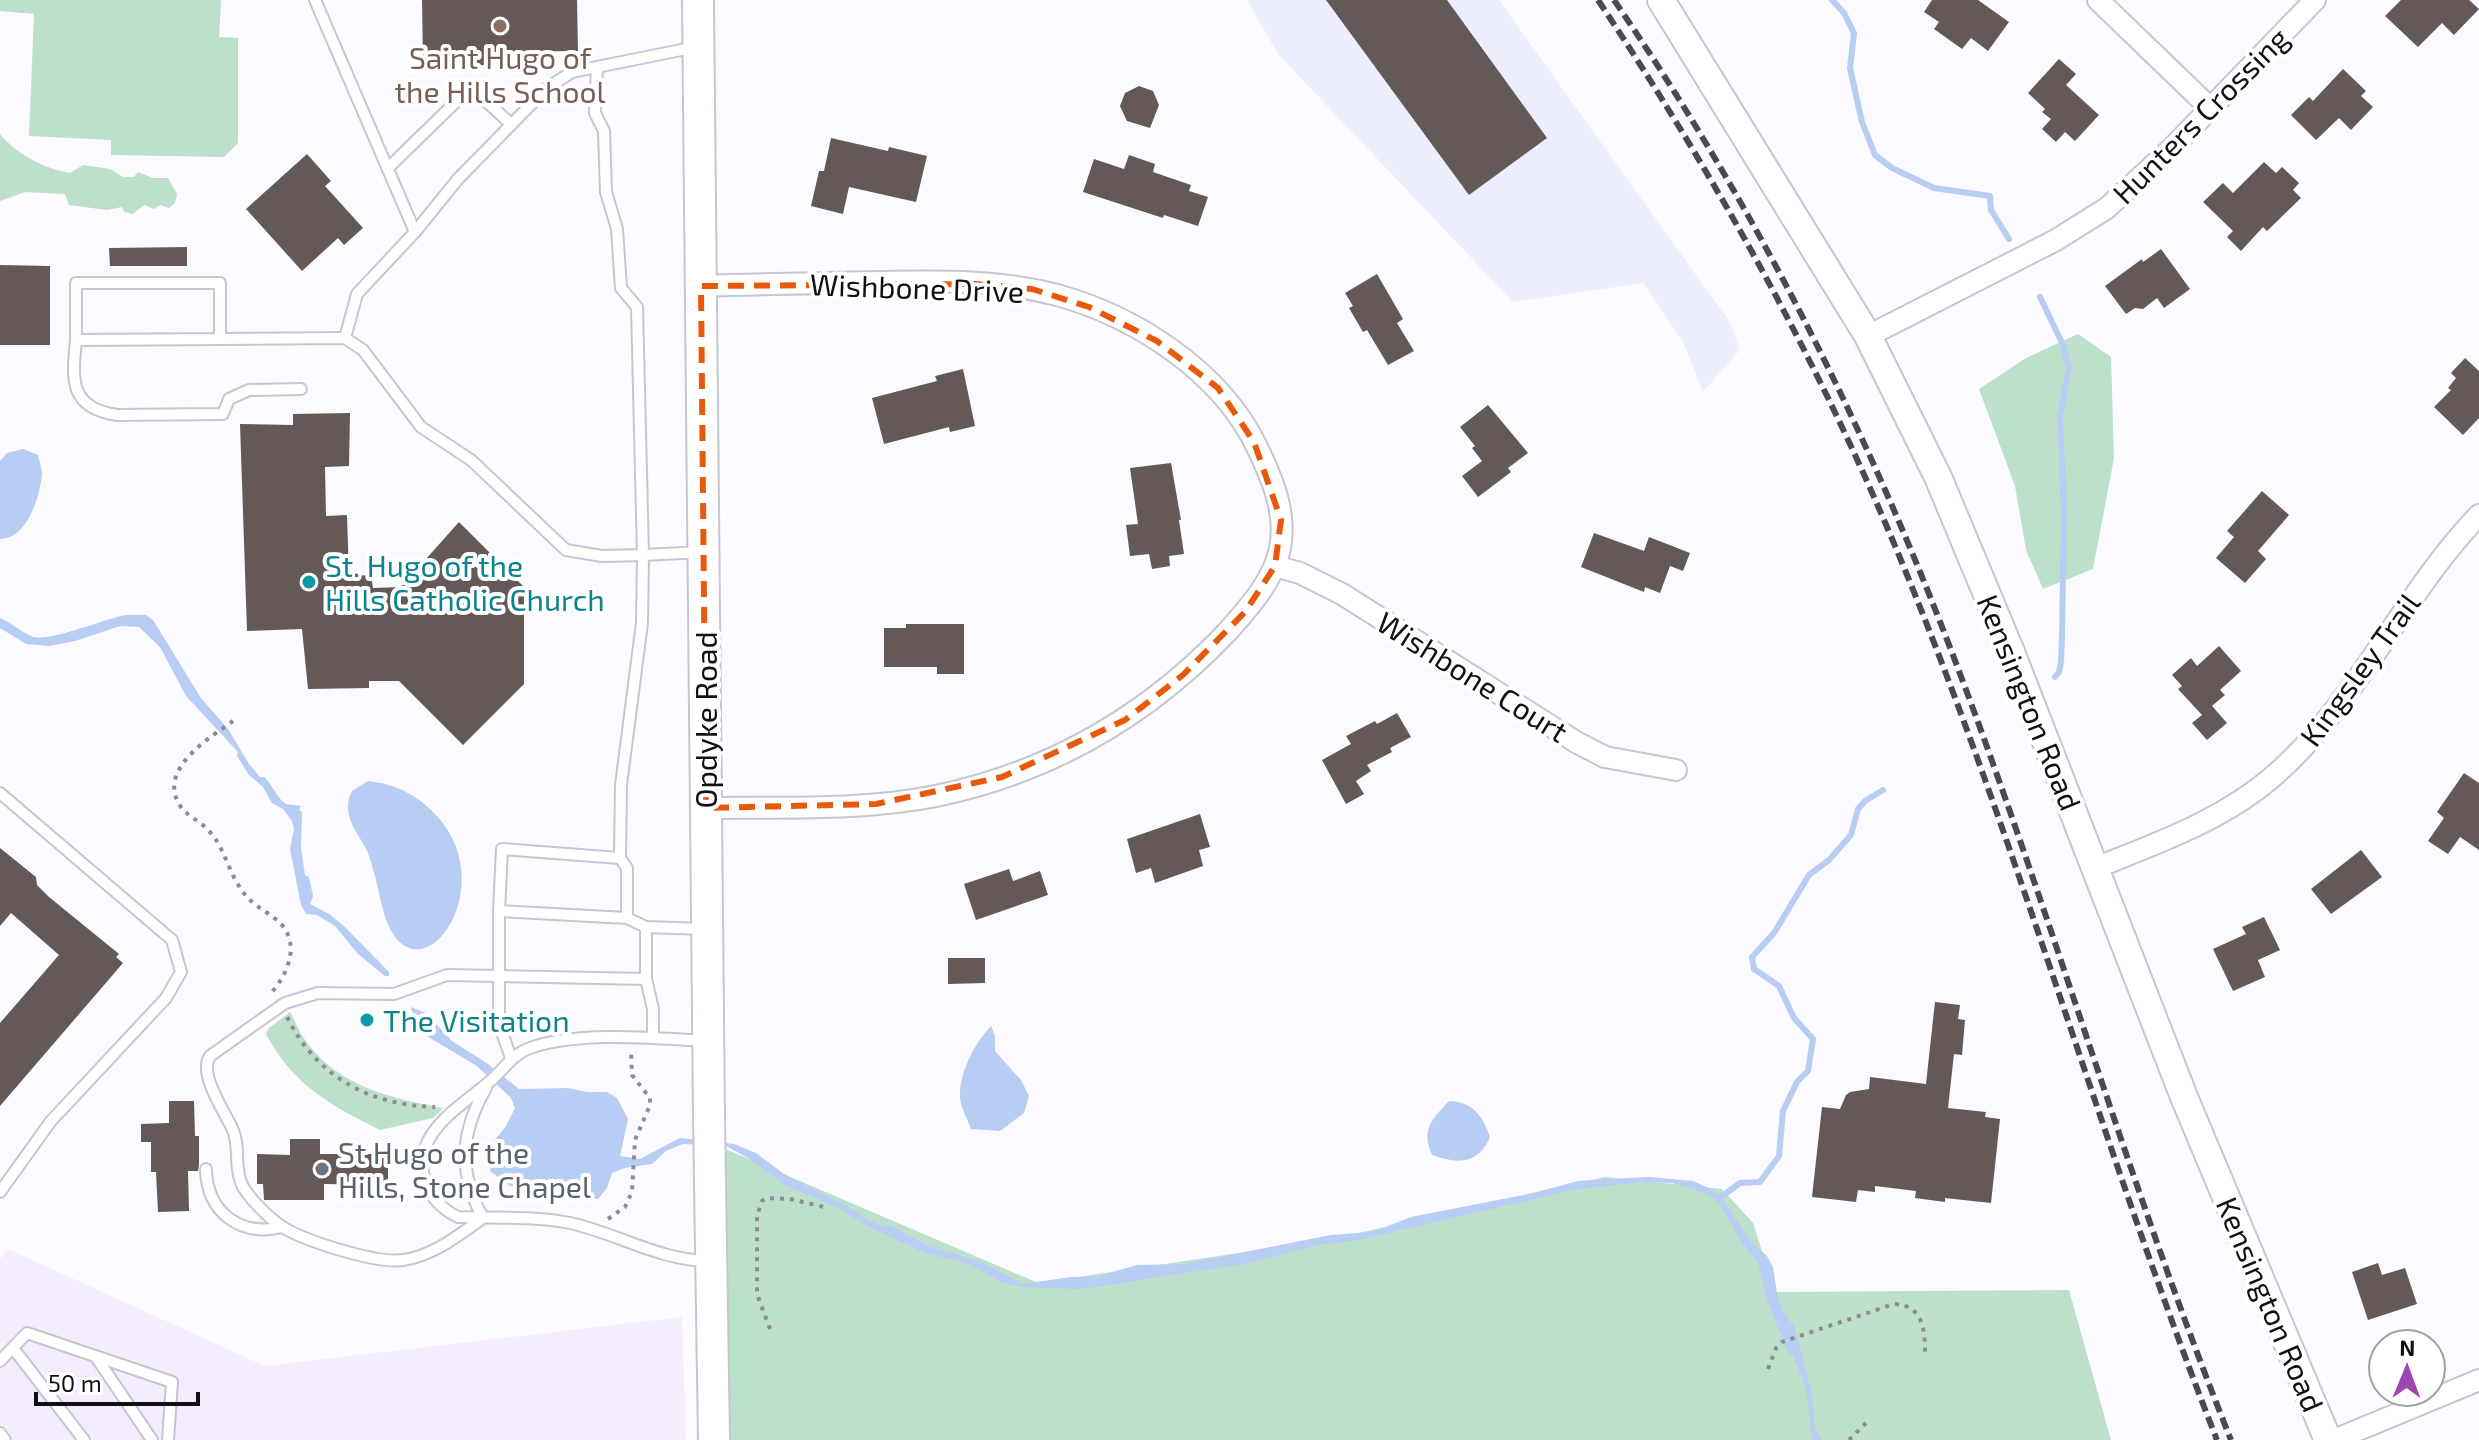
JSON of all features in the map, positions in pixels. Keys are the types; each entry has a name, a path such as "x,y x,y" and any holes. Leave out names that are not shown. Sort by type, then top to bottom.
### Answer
{"main road":[{"name":"Opdyke Road","path":"698,0 714,1440"}],"street":[{"name":"Kensington Road","path":"1661,0 1868,336 1925,448 1964,535 2184,1097 2328,1440"},
{"path":"2098,0 2210,108"},
{"name":"Hunters Crossing","path":"1868,336 2085,223 2127,192 2315,0"},
{"name":"Wishbone Drive","path":"701,286 913,282 1002,285 1061,296 1116,319 1157,341 1203,374 1230,402 1263,461 1279,502 1282,538 1275,566 1245,612 1167,689 1106,731 1052,758 963,790 910,801 706,808"},
{"name":"Kingsley Trail","path":"2095,868 2191,828 2249,795 2276,774 2318,732 2423,581 2479,515"},
{"name":"Wishbone Court","path":"1275,566 1300,573 1353,600 1470,677 1605,757 1676,770"},
{"path":"2334,1440 2479,1380"}],"lane":[{"path":"315,0 415,232"},
{"path":"345,338 357,294 415,232 458,179 557,79 572,72 698,47"},
{"path":"597,67 595,113 604,131 606,192 617,229 621,288 637,307 642,623 621,785 620,858 627,868 627,918"},
{"path":"388,168 464,94 478,94 511,124"},
{"path":"220,339 220,283 76,283 73,368 78,392 90,408 117,415 223,414 229,399 249,390 301,389"},
{"path":"76,340 345,338 363,350 421,427 471,460 566,550 602,556 704,552"},
{"path":"0,793 172,940 181,972 166,998 51,1121 0,1192"},
{"path":"511,1058 499,1024 502,849 620,858"},
{"path":"499,911 627,918 646,927 706,929"},
{"path":"646,927 646,979 653,1009 653,1038"},
{"path":"483,1218 452,1240 428,1252 395,1261 341,1250 282,1227 243,1186 237,1167 236,1137 205,1069 210,1056 291,1000 318,993 394,994 447,975 646,979"},
{"path":"708,1041 631,1038 553,1042 527,1049 511,1058 488,1084 432,1132 423,1155 424,1178 431,1195 447,1212 458,1217 546,1219 600,1231 684,1261 711,1261"},
{"path":"483,1218 470,1189 465,1154 471,1116 488,1084"},
{"path":"206,1169 210,1196 230,1219 255,1230 282,1227"},
{"path":"0,1361 27,1333 172,1382 168,1440"},
{"path":"13,1348 84,1440"},
{"path":"96,1357 152,1440"},
{"path":"0,1433 5,1440"}],"path":[{"path":"233,721 189,755 181,765 175,785 176,799 186,813 208,830 243,893 288,933 291,955 285,973 270,998 278,1018 286,1013 295,1033 319,1064 343,1082 396,1105 457,1108"},
{"path":"600,1231 607,1219 625,1207 632,1192 634,1151 642,1119 648,1113 650,1098 632,1075 631,1038"},
{"path":"770,1329 757,1294 756,1226 759,1208 767,1198 790,1199 824,1207"},
{"path":"1768,1369 1776,1348 1782,1342 1879,1307 1901,1304 1911,1308 1924,1324 1925,1357"},
{"path":"1849,1440 1866,1423"}],"highlighted area":[{"path":"975,284 1032,289 1089,307 1157,341 1218,388 1254,442 1281,520 1275,566 1245,612 1183,675 1125,720 1002,777 876,804 706,808 701,286"}],"shaded area":[{"path":"1247,0 1499,0 1729,321 1740,350 1703,392 1683,342 1643,283 1513,302 1278,54"},
{"path":"8,1249 265,1366 682,1317 686,1440 0,1440 0,1259"}],"green space":[{"path":"0,0 221,0 219,37 238,38 238,143 224,157 111,155 111,140 29,136 34,14 0,11"},
{"path":"0,134 23,154 60,171 70,173 83,165 110,169 123,177 134,177 138,172 153,178 168,178 177,194 175,203 169,208 160,205 154,209 144,205 133,214 124,212 122,207 107,210 69,205 65,194 25,192 0,201"},
{"path":"2078,334 2111,357 2114,458 2093,569 2043,589 2026,550 2015,486 1979,389 2026,358"},
{"path":"290,1012 306,1041 337,1071 370,1089 443,1108 433,1118 380,1130 329,1102 288,1067 266,1034"},
{"path":"723,1148 1038,1283 1332,1239 1605,1177 1722,1189 1753,1223 1775,1292 2069,1290 2111,1440 729,1440"}],"water":[{"path":"23,449 38,455 42,474 38,494 25,524 18,532 0,539 0,461 7,453"},
{"path":"126,615 146,615 153,620 201,698 228,729 249,764 260,777 265,777 281,800 301,806 301,848 305,875 309,877 313,896 310,904 345,927 389,972 389,976 358,954 335,926 317,915 306,914 301,905 290,849 294,829 292,821 283,809 272,803 263,787 249,775 237,756 238,752 186,696 160,647 139,627 120,626 49,646 26,644 0,628 0,618 33,637 42,637"},
{"path":"368,781 386,784 411,795 433,812 453,839 461,868 460,895 453,920 440,938 425,948 408,948 393,934 384,914 368,854 351,820 348,806 352,791"},
{"path":"411,1007 426,1013 452,1041 519,1089 567,1088 607,1092 617,1098 628,1119 620,1156 640,1159 680,1138 734,1144 756,1153 784,1174 865,1218 892,1226 928,1246 982,1262 1022,1284 1095,1277 1137,1265 1184,1264 1331,1235 1373,1232 1411,1217 1578,1181 1649,1177 1693,1181 1721,1197 1751,1242 1767,1256 1773,1267 1783,1311 1795,1328 1812,1395 1815,1431 1823,1440 1812,1440 1806,1388 1767,1300 1758,1263 1741,1242 1721,1206 1700,1191 1672,1183 1642,1182 1578,1189 1353,1241 1318,1245 1249,1263 1078,1289 1023,1287 1003,1283 969,1264 925,1253 867,1226 840,1209 785,1185 726,1146 683,1144 666,1151 652,1164 612,1173 607,1188 598,1199 510,1186 490,1171 492,1163 488,1149 515,1108 511,1098 477,1066 425,1035 415,1021"},
{"path":"991,1026 995,1051 1021,1080 1029,1096 1024,1113 1000,1131 971,1129 960,1098 969,1059"},
{"path":"1449,1101 1471,1107 1490,1137 1479,1153 1466,1160 1432,1155 1429,1146 1430,1126"}],"building":[{"name":"Saint Hugo of the Hills School","path":"422,0 577,0 578,51 492,52 492,65 423,66"},
{"path":"1326,0 1447,0 1547,138 1469,195"},
{"path":"1932,0 1978,0 2009,22 1988,51 1971,38 1962,49 1934,29 1939,22 1924,12"},
{"path":"2401,0 2469,0 2479,9 2454,35 2442,23 2418,47 2385,16"},
{"path":"2059,59 2076,74 2066,85 2099,115 2075,141 2065,132 2056,142 2042,129 2051,119 2028,93"},
{"path":"2343,69 2366,91 2361,96 2373,107 2351,130 2339,118 2316,140 2291,115 2309,97 2313,101"},
{"path":"1139,86 1153,91 1159,105 1150,128 1127,121 1120,106 1125,93"},
{"path":"831,138 927,156 916,202 849,187 843,214 811,206 819,171 824,171"},
{"path":"307,154 331,181 325,186 363,228 344,245 338,238 302,271 246,209"},
{"path":"1129,155 1155,164 1153,172 1191,185 1189,191 1208,197 1198,226 1083,192 1094,159 1124,169"},
{"path":"2264,162 2276,173 2282,167 2299,183 2293,190 2301,198 2267,231 2263,227 2241,251 2227,237 2233,231 2203,202 2223,183 2233,193"},
{"path":"187,247 187,266 110,266 109,248"},
{"path":"2161,249 2190,289 2164,308 2157,298 2143,309 2135,308 2126,314 2105,286"},
{"path":"0,265 50,266 50,345 0,345"},
{"path":"1377,274 1403,319 1397,323 1414,351 1388,365 1367,330 1363,332 1349,308 1353,306 1345,293"},
{"path":"2465,358 2479,371 2479,418 2463,435 2434,407 2451,390 2448,388 2456,378 2451,373"},
{"path":"963,369 975,426 950,432 949,427 884,444 872,398 937,381 935,376"},
{"path":"1488,405 1528,453 1508,468 1511,472 1478,497 1462,476 1482,461 1460,427"},
{"name":"St. Hugo of the Hills Catholic Church","path":"350,413 349,466 325,467 326,516 347,515 349,576 371,575 373,588 401,587 459,522 524,587 524,684 463,745 399,681 369,681 369,688 308,689 302,629 247,631 240,424 293,425 293,414"},
{"path":"1171,463 1184,554 1169,556 1170,566 1152,569 1149,554 1130,556 1126,525 1138,524 1130,468"},
{"path":"2262,491 2289,515 2258,551 2266,559 2245,583 2216,558 2234,537 2227,531"},
{"path":"1594,533 1644,551 1649,537 1690,553 1683,571 1670,566 1660,593 1645,587 1644,592 1581,567"},
{"path":"906,624 964,624 964,674 937,674 937,667 884,667 884,628 906,628"},
{"path":"2219,646 2241,671 2220,690 2225,695 2212,706 2227,723 2207,740 2192,723 2202,715 2178,689 2182,686 2172,675 2191,658 2197,666"},
{"path":"1397,713 1411,737 1390,748 1392,752 1367,765 1371,771 1356,781 1364,794 1346,804 1322,760 1351,744 1346,736"},
{"path":"2464,773 2479,783 2479,850 2460,837 2448,854 2428,841 2444,818 2437,812"},
{"path":"1200,814 1210,847 1199,850 1203,866 1155,883 1151,868 1136,873 1127,839"},
{"path":"0,848 36,877 37,885 49,897 119,954 116,957 123,963 0,1106 0,1023 59,955 11,913 0,926"},
{"path":"2361,850 2382,877 2331,914 2311,889"},
{"path":"1009,869 1013,881 1040,871 1048,895 976,920 964,884"},
{"path":"2264,917 2280,950 2258,960 2265,977 2233,991 2213,949 2246,934 2242,927"},
{"path":"948,958 985,958 985,983 948,984"},
{"path":"1935,1002 1960,1005 1958,1019 1965,1020 1962,1055 1954,1054 1948,1108 1986,1112 1985,1117 2000,1119 1991,1203 1915,1198 1916,1191 1875,1186 1875,1192 1858,1190 1856,1202 1812,1197 1822,1107 1840,1109 1850,1092 1869,1089 1870,1077 1926,1084"},
{"path":"169,1101 194,1101 199,1165 198,1171 188,1171 189,1211 158,1212 156,1172 151,1172 151,1142 141,1142 141,1124 169,1123"},
{"name":"St Hugo of the Hills, Stone Chapel","path":"290,1139 320,1139 320,1154 388,1154 388,1185 324,1184 324,1200 264,1200 263,1184 257,1184 257,1154 290,1155"},
{"path":"2378,1263 2382,1275 2405,1268 2417,1304 2368,1320 2352,1272"}],"waterway":[{"path":"1832,0 1844,13 1854,33 1850,68 1862,122 1875,155 1892,168 1934,188 1990,196 1991,210 2009,239"},
{"path":"2040,297 2063,345 2069,368 2060,416 2064,512 2062,637 2061,662 2055,677"},
{"path":"1721,1197 1740,1183 1760,1182 1779,1156 1783,1111 1797,1082 1808,1071 1813,1039 1794,1018 1779,986 1754,969 1752,957 1774,933 1809,875 1829,860 1851,835 1858,809 1883,790"}],"railway":[{"path":"1598,0 1685,137 1766,277 1873,495 1947,677 1987,786 2137,1223 2217,1440"},
{"path":"1614,0 1708,146 1793,298 1904,534 1976,716 2154,1234 2231,1440"}],"place":[{"name":"Saint Hugo of the Hills School","path":"500,26"},
{"name":"St. Hugo of the Hills Catholic Church","path":"309,582"},
{"name":"The Visitation","path":"367,1020"},
{"name":"St Hugo of the Hills, Stone Chapel","path":"322,1169"}]}
